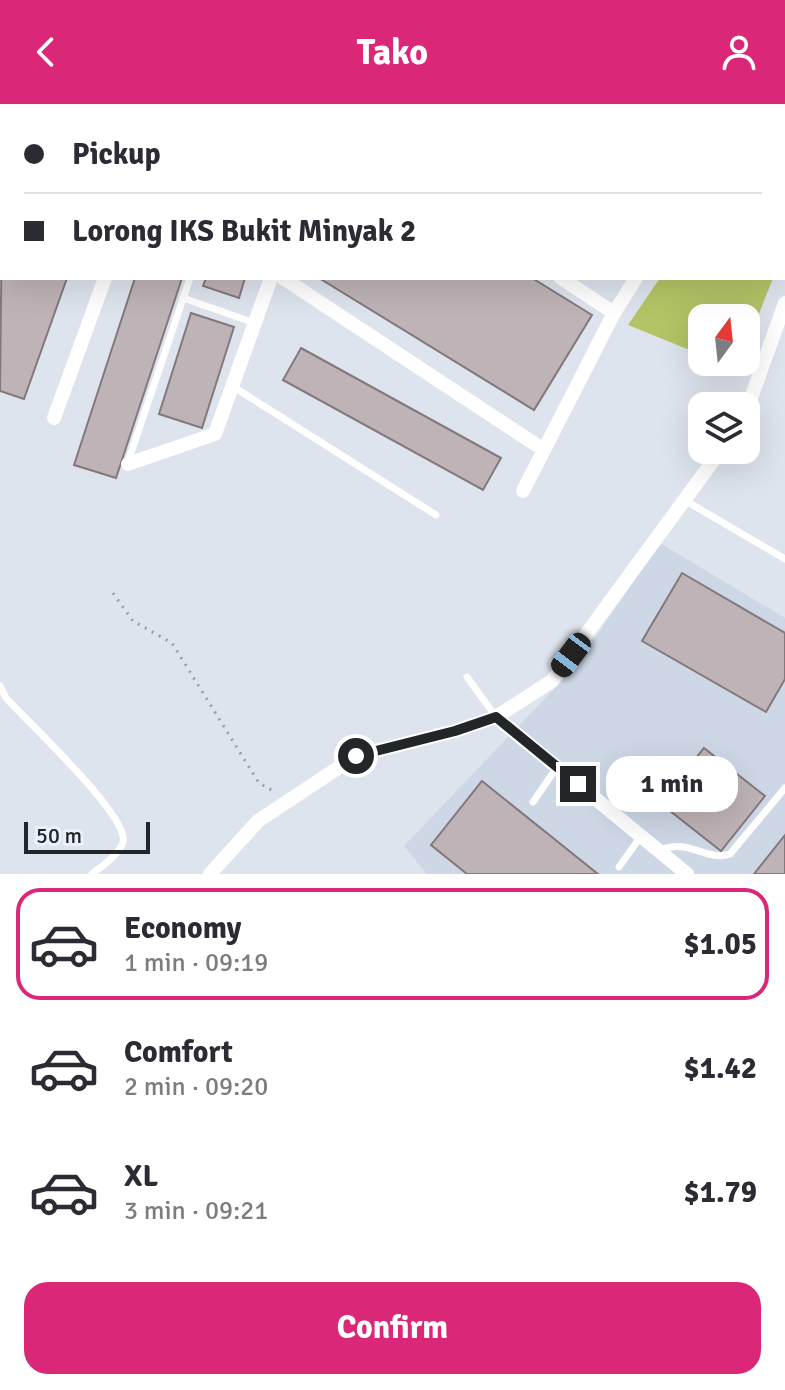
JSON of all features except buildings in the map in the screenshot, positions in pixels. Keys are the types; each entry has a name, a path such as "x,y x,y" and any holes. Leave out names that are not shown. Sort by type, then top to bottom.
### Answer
{"street":[{"path":"54,418 104,280"},
{"path":"128,464 215,434 270,280"},
{"path":"286,280 544,450"},
{"path":"564,280 614,313"},
{"path":"523,491 614,313 635,280"},
{"path":"753,392 785,303"},
{"path":"210,874 258,821 356,756 455,731 496,717 552,681 711,464"},
{"path":"496,717 687,874"}],"lane":[{"path":"128,464 189,280"},
{"path":"183,298 255,323"},
{"path":"232,386 436,515"},
{"path":"686,501 785,559"},
{"path":"467,677 496,717"},
{"path":"0,686 6,698 109,807 123,832 122,844 116,853 92,874"},
{"path":"533,802 557,767"},
{"path":"659,851 674,844 721,857 730,854 785,788"},
{"path":"619,867 641,836"}],"path":[{"path":"113,593 133,621 172,643 259,783"}],"shaded area":[{"path":"660,543 785,618 785,874 427,874 404,846 575,667"}],"green space":[{"path":"659,280 772,280 760,311 760,304 688,304 688,349 628,325"}],"route":[{"path":"356,756 455,731 496,717 578,784"}]}
